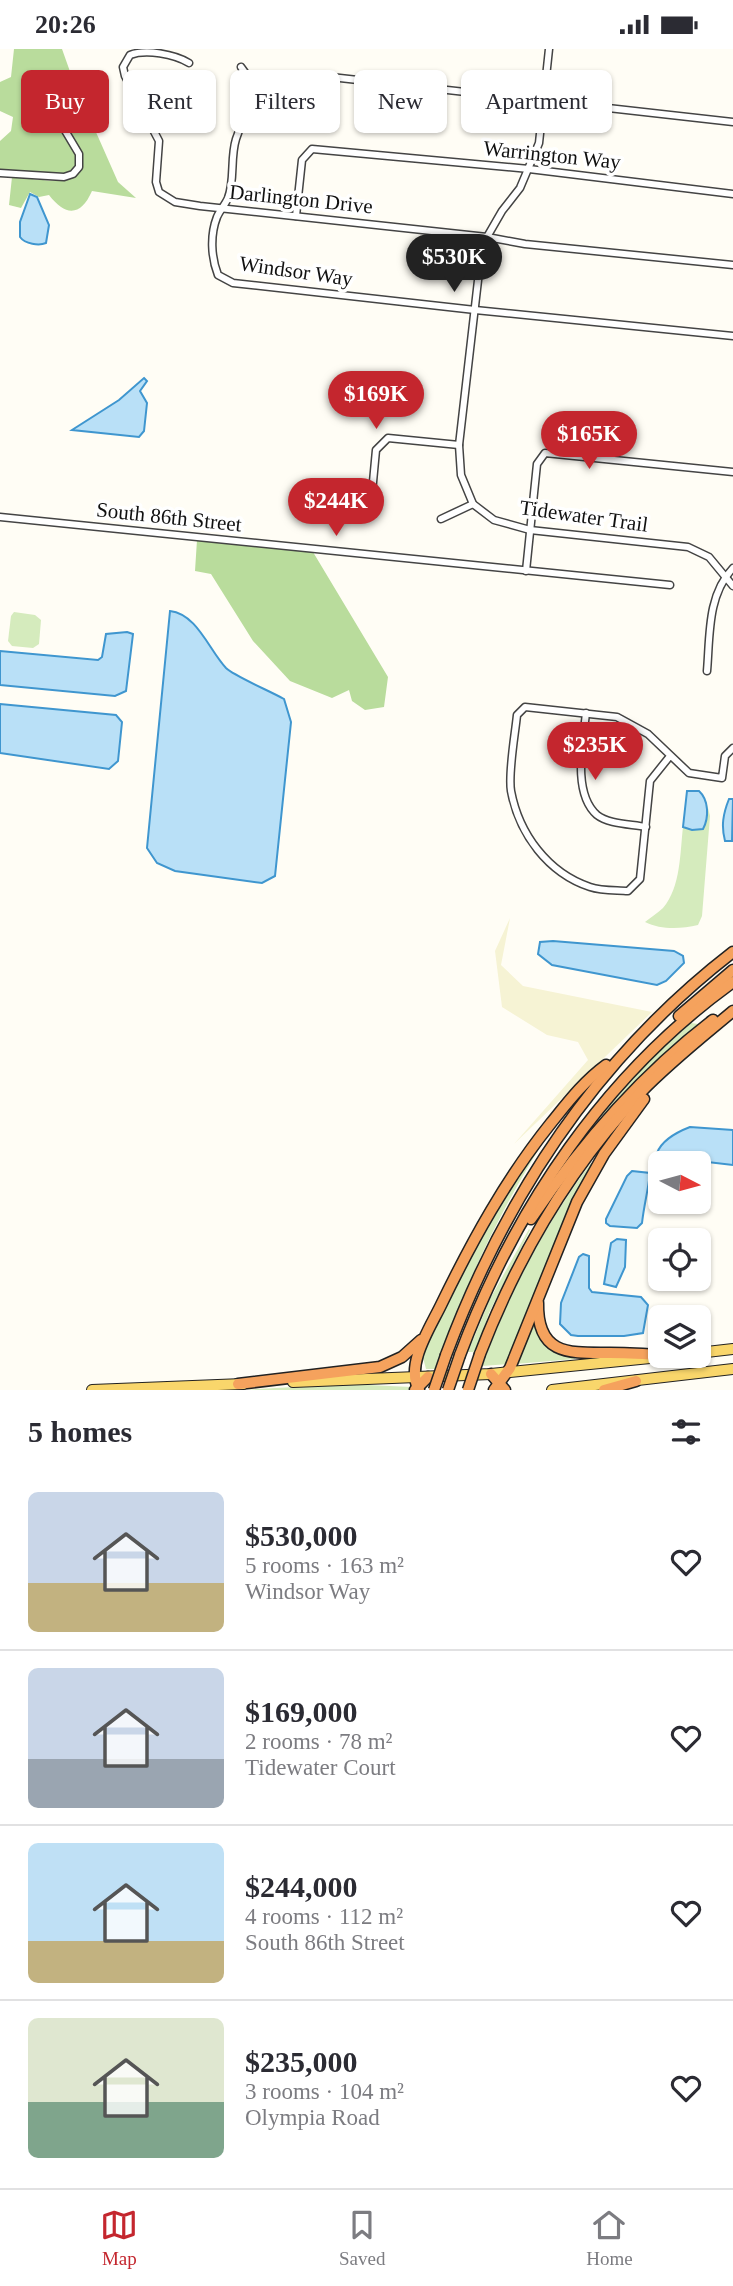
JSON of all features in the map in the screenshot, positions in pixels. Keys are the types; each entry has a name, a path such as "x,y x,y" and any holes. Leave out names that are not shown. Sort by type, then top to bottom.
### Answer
{"highway":[{"path":"434,1390 478,1278 524,1189 574,1112 620,1055 657,1017 733,952"},
{"path":"448,1390 482,1299 509,1245 563,1156 588,1120 632,1069 733,970"},
{"path":"697,1005 733,982"},
{"path":"509,1245 608,1117 650,1072 731,1013"},
{"path":"468,1390 480,1354 513,1278 563,1191 621,1115 710,1026"},
{"path":"417,1386 417,1359 429,1329 468,1249 519,1165 575,1094 596,1072 620,1055"},
{"path":"491,1374 500,1388 569,1217 621,1129 664,1071"},
{"path":"538,1299 541,1329 550,1342 562,1350 576,1354 648,1355"},
{"path":"238,1384 386,1365 411,1350 429,1329"},
{"path":"417,1386 428,1377"},
{"path":"604,1390 636,1381"}],"main road":[{"path":"711,1352 733,1349"},
{"path":"428,1377 508,1373 648,1358"},
{"path":"552,1390 733,1369"},
{"path":"92,1390 238,1384 417,1386"}],"street":[{"path":"547,70 549,49"},
{"name":"Darlington Drive","path":"189,63 180,58 142,52 128,57 123,71 159,141 156,182 159,192 175,202 487,237 525,244 733,265"},
{"path":"340,78 461,90"},
{"path":"612,107 733,122"},
{"path":"0,173 64,177 73,174 79,167 79,154 67,133"},
{"name":"Windsor Way","path":"239,133 228,198 216,221 211,258 218,275 233,283 733,336"},
{"path":"441,519 473,504 461,475 459,445 480,263 487,237 520,188 529,169 540,133"},
{"name":"Warrington Way","path":"296,216 302,160 312,149 529,169 733,194"},
{"path":"370,514 376,450 388,438 459,445"},
{"path":"526,571 537,464 545,453 733,472"},
{"name":"Tidewater Trail","path":"473,504 494,520 530,530 688,547 709,557 733,586"},
{"name":"South 86th Street","path":"0,517 670,586"},
{"path":"707,671 714,602 725,577 733,568"},
{"path":"670,756 650,781 640,879 628,891 593,888 567,877 541,856 522,827 511,789 517,715 525,707 617,717 649,734 689,773 722,778 725,756 733,748"},
{"path":"586,713 580,766 582,792 597,815 612,821 646,827"}],"shaded area":[{"path":"510,918 501,965 523,986 652,1012 514,1144 588,1060 578,1042 547,1035 502,1007 495,951"}],"green space":[{"path":"14,49 62,49 69,70 21,70 21,133 63,133 75,155 76,166 71,171 63,174 0,170 0,141 11,131 13,117 0,111 0,82 11,77"},
{"path":"71,133 96,133 118,182 136,198 92,191 83,205 73,211 61,207 49,195 39,197 30,192 21,208 9,205 12,177 63,180 75,177 81,170 82,161"},
{"path":"197,540 313,552 388,677 384,707 365,710 352,701 349,690 332,698 290,681 253,641 211,574 195,571"},
{"path":"14,612 35,615 41,620 39,644 33,648 12,646 8,641 11,616"},
{"path":"706,800 710,816 702,916 698,925 671,928 645,922 669,900 679,869 683,827 692,830 706,823"},
{"path":"691,1023 698,1024 663,1054 593,1125 651,1059"},
{"path":"554,1125 518,1184 487,1244 435,1369 426,1369 422,1354 493,1210"},
{"path":"591,1163 594,1165 509,1364 482,1366 529,1260 558,1210"},
{"path":"529,1229 489,1313 476,1352 468,1352 490,1299"},
{"path":"533,1317 537,1325 575,1356 575,1359 515,1364"},
{"path":"347,1384 411,1387 408,1390 241,1390"}],"water":[{"path":"30,194 37,197 49,225 46,243 43,244 29,243 20,237 20,222"},
{"path":"144,378 147,381 140,391 147,403 144,431 139,437 72,430 119,400"},
{"path":"170,611 188,619 195,626 226,668 284,699 291,722 275,876 262,883 175,871 157,863 147,848"},
{"path":"106,634 133,634 126,691 115,696 0,685 0,651 98,660 102,657"},
{"path":"0,704 116,715 122,722 118,761 109,769 0,753"},
{"path":"687,791 699,791 705,799 707,815 703,829 683,827"},
{"path":"729,799 733,799 732,841 725,841 723,820"},
{"path":"540,942 674,951 683,956 684,963 666,981 657,985 552,965 538,954"},
{"path":"690,1127 733,1130 733,1165 711,1162 711,1151 658,1151 675,1134"},
{"path":"632,1171 648,1173 642,1223 637,1228 610,1226 606,1223 627,1176"},
{"path":"617,1239 626,1240 625,1267 616,1287 604,1284 611,1243"},
{"path":"583,1254 589,1256 589,1288 592,1292 641,1297 648,1305 643,1333 624,1336 578,1336 571,1335 560,1324 561,1303 579,1257"}]}
